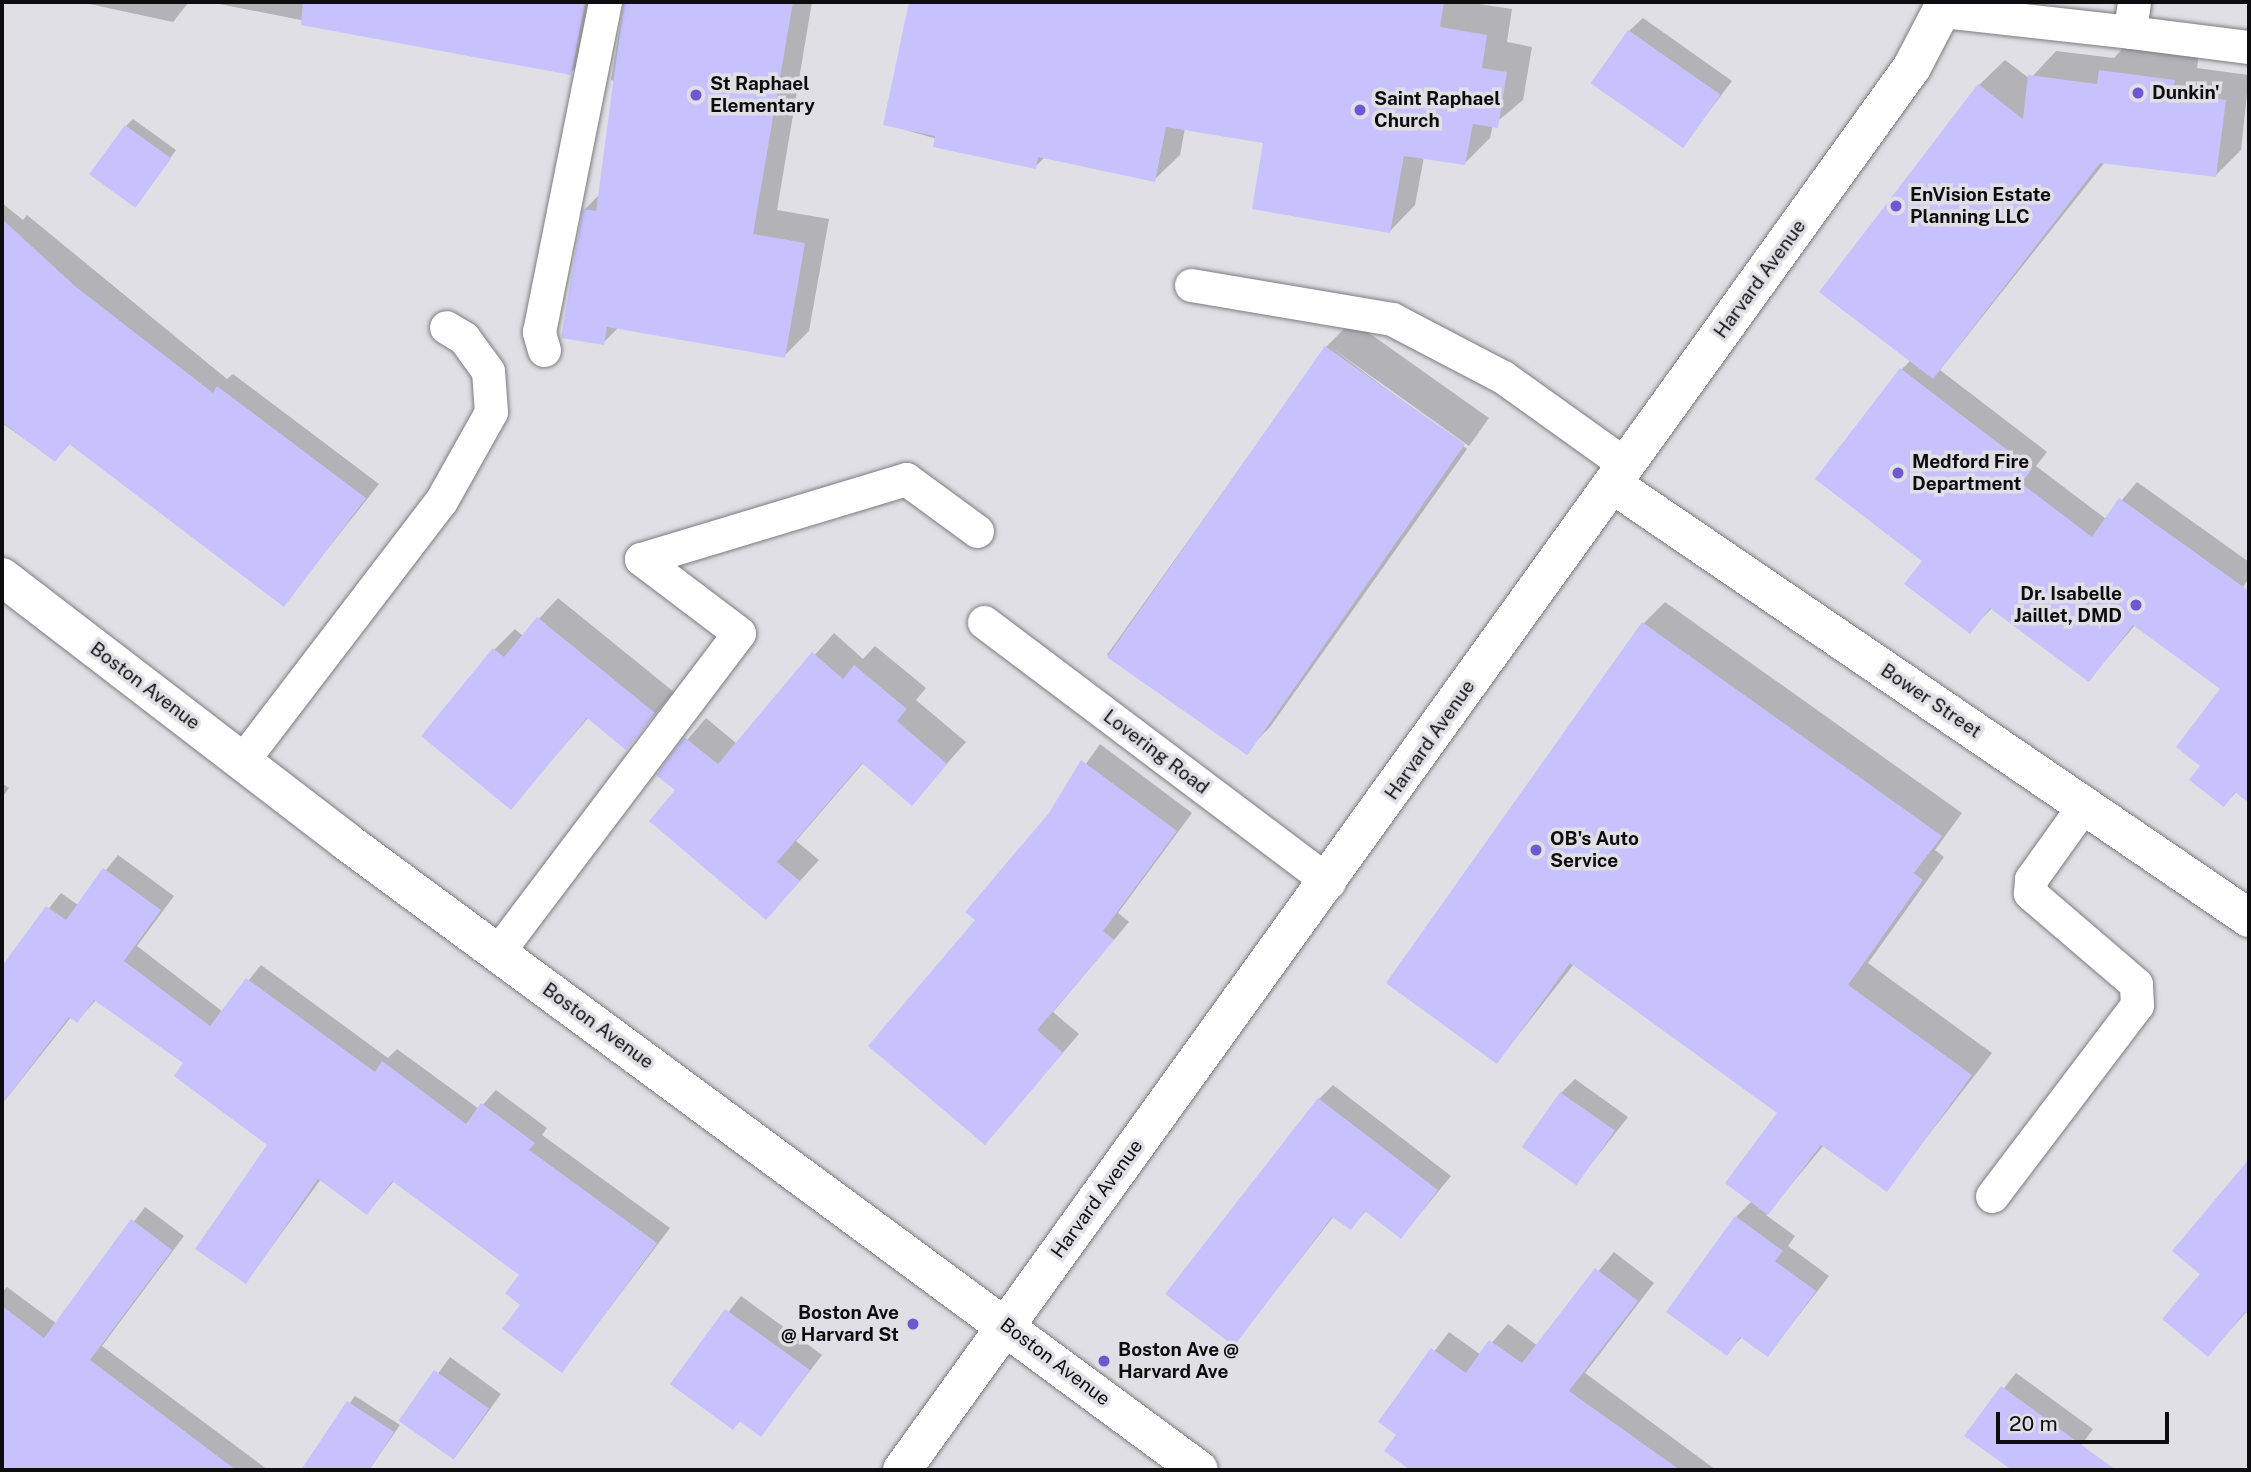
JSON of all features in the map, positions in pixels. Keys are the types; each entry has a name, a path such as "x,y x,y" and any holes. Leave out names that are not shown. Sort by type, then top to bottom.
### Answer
{"street":[{"name":"Harvard Avenue","path":"902,1470 1329,882 1912,67 1945,7"},
{"name":"Bower Street","path":"1619,475 2084,806 2249,918"},
{"name":"Boston Avenue","path":"2,577 497,953 1006,1324 1199,1470"}],"lane":[{"path":"544,350 539,332 605,2"},
{"path":"1945,7 2132,17 2249,47"},
{"path":"1191,285 1392,318 1503,377 1619,475"},
{"path":"242,761 441,501 491,412 484,362 446,327"},
{"path":"497,953 739,633 641,559 906,479 976,531"},
{"name":"Lovering Road","path":"984,622 1329,882"},
{"path":"1992,1196 2137,1005 2136,984 2030,893 2031,879 2084,806"}],"building":[{"path":"303,2 585,2 571,75 301,25"},
{"name":"St Raphael Elementary","path":"624,2 793,2 753,234 805,243 785,358 607,327 604,345 561,338 583,209 596,211"},
{"path":"909,2 1444,2 1440,27 1487,35 1482,68 1507,72 1498,128 1473,124 1465,165 1404,156 1390,233 1252,209 1263,143 1166,127 1155,182 1038,157 1036,169 933,147 935,136 883,125"},
{"path":"1628,30 1721,95 1683,148 1591,83"},
{"path":"2099,70 2175,80 2173,93 2226,100 2216,177 2100,163 1933,379 1819,292 1978,84 2023,119 2028,75 2097,84"},
{"path":"125,125 171,159 135,208 89,174"},
{"path":"2,219 76,287 213,393 217,386 366,498 284,607 69,444 55,462 2,422"},
{"path":"1325,346 1465,444 1247,755 1107,657"},
{"path":"1900,368 2032,469 2021,483 2092,537 2119,498 2249,591 2249,803 2235,792 2224,807 2189,780 2200,766 2176,747 2220,689 2133,625 2089,682 1990,608 1970,634 1904,584 1922,561 1815,479"},
{"path":"537,617 655,713 626,750 587,718 511,810 421,736 493,648 504,657"},
{"path":"1642,622 1942,836 1914,873 1923,880 1848,985 1972,1075 1887,1192 1821,1145 1768,1215 1725,1183 1777,1113 1570,963 1497,1064 1386,983"},
{"path":"812,652 843,679 854,665 907,709 897,721 947,764 912,806 862,763 777,862 800,881 766,920 649,821 675,790 656,775 684,737 718,764"},
{"path":"1081,760 1177,831 1103,931 1114,940 1037,1030 1063,1053 985,1145 868,1046 975,920 965,912 1049,813"},
{"path":"103,868 161,910 124,961 210,1026 246,978 375,1072 382,1061 466,1124 481,1103 535,1143 529,1150 657,1243 562,1373 502,1329 520,1305 505,1293 519,1275 392,1181 367,1215 318,1179 246,1284 195,1249 267,1145 174,1076 183,1063 94,1000 77,1023 69,1017 2,1104 2,966 46,906 66,920"},
{"path":"1560,1092 1615,1130 1576,1185 1522,1147"},
{"path":"1318,1098 1438,1190 1401,1239 1365,1211 1351,1230 1332,1217 1234,1346 1165,1294"},
{"path":"2249,1159 2249,1316 2245,1312 2208,1357 2162,1319 2200,1274 2172,1251"},
{"path":"1735,1216 1783,1251 1775,1261 1816,1291 1768,1357 1740,1337 1727,1356 1666,1312"},
{"path":"131,1219 172,1250 90,1360 236,1470 2,1470 2,1306 44,1338"},
{"path":"1595,1268 1638,1301 1569,1391 1680,1470 1410,1470 1384,1451 1396,1435 1378,1422 1431,1348 1466,1373 1489,1340 1522,1363"},
{"path":"725,1309 810,1370 761,1437 739,1421 733,1430 670,1384"},
{"path":"434,1370 489,1408 453,1459 398,1421"},
{"path":"2001,1386 2116,1470 2012,1470 1964,1436"},
{"path":"347,1401 394,1432 369,1470 301,1470"}],"place":[{"name":"Dunkin'","path":"2138,93"},
{"name":"St Raphael Elementary","path":"696,95"},
{"name":"Saint Raphael Church","path":"1360,110"},
{"name":"EnVision Estate Planning LLC","path":"1896,206"},
{"name":"Medford Fire Department","path":"1898,473"},
{"name":"Dr. Isabelle Jaillet, DMD","path":"2136,605"},
{"name":"OB's Auto Service","path":"1536,850"},
{"name":"Boston Ave @ Harvard St","path":"913,1324"},
{"name":"Boston Ave @ Harvard Ave","path":"1104,1361"}]}
